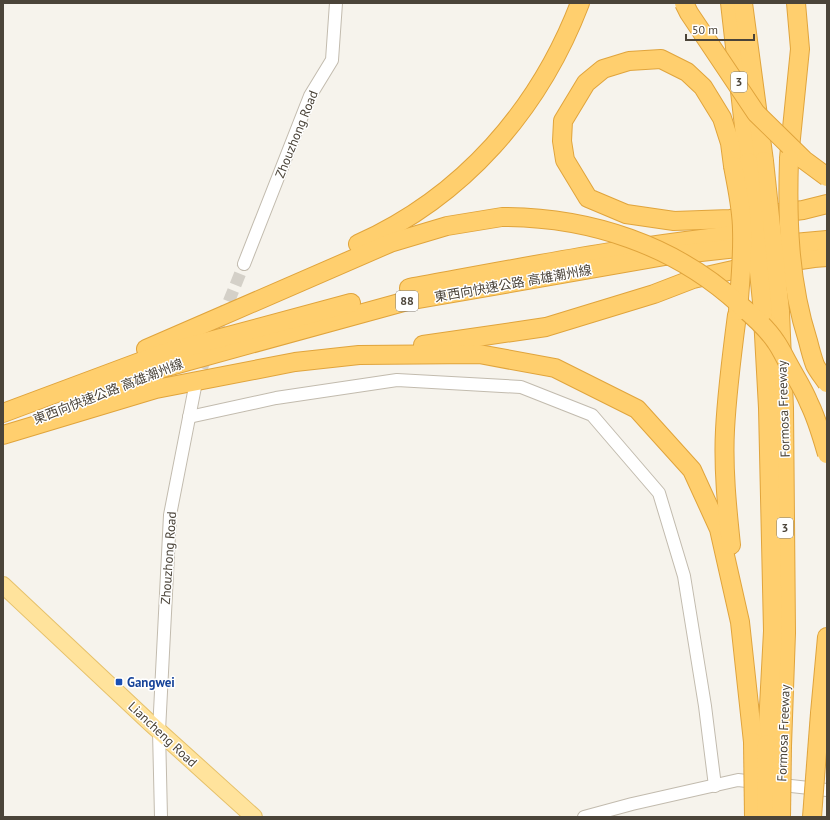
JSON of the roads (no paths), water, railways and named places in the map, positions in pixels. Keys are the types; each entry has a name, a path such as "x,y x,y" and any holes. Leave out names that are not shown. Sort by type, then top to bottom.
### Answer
{"highway":[{"path":"247,305 344,250 407,218 439,196 463,176 502,137 540,87 563,44 580,3"},
{"path":"684,3 688,13 756,112 804,160 827,177"},
{"name":"Formosa Freeway","path":"730,3 748,163 771,311 784,408 786,632 768,744 766,817"},
{"name":"Formosa Freeway","path":"743,3 748,163"},
{"path":"796,3 800,49 789,159 788,202 792,273 799,316 816,366 827,383"},
{"path":"740,622 725,471 725,430 742,266 742,230 740,202 748,163 730,143 722,118 703,87 687,72 660,59 629,61 603,69 586,83 563,121 562,141 565,160 588,198 626,214 674,221 730,219 803,210 827,204"},
{"path":"3,412 371,250 409,236 447,226 502,217 543,218 591,226 643,243 674,258 716,284 748,311 776,342 810,403 827,454"},
{"name":"東西向快速公路 高雄潮州線","path":"3,412 160,354 404,289 628,249 710,237 827,227"},
{"name":"東西向快速公路 高雄潮州線","path":"3,431 163,368 407,301 665,256 827,240"},
{"path":"3,435 156,390 295,362 359,355 546,327 654,294 693,279 733,270 814,258 827,258"},
{"path":"359,355 479,354 555,368 637,409 692,470 719,529 768,744 754,817"},
{"path":"812,817 827,637"},
{"name":"Formosa Freeway","path":"768,744 781,817"},
{"path":"816,817 827,766"}],"main road":[{"name":"Liancheng Road","path":"3,585 249,815"}],"street":[{"name":"Zhouzhong Road","path":"244,264 310,96 332,60 336,3"},
{"path":"189,417 276,398 397,380 522,387 592,414 659,492 684,576 705,706 715,786"},
{"name":"Zhouzhong Road","path":"161,817 159,731 170,515 195,387"},
{"path":"584,817 632,804 738,780 827,790"}],"tunnel":[{"path":"195,385 244,264"}],"place":[{"name":"Gangwei","path":"119,682"}]}
